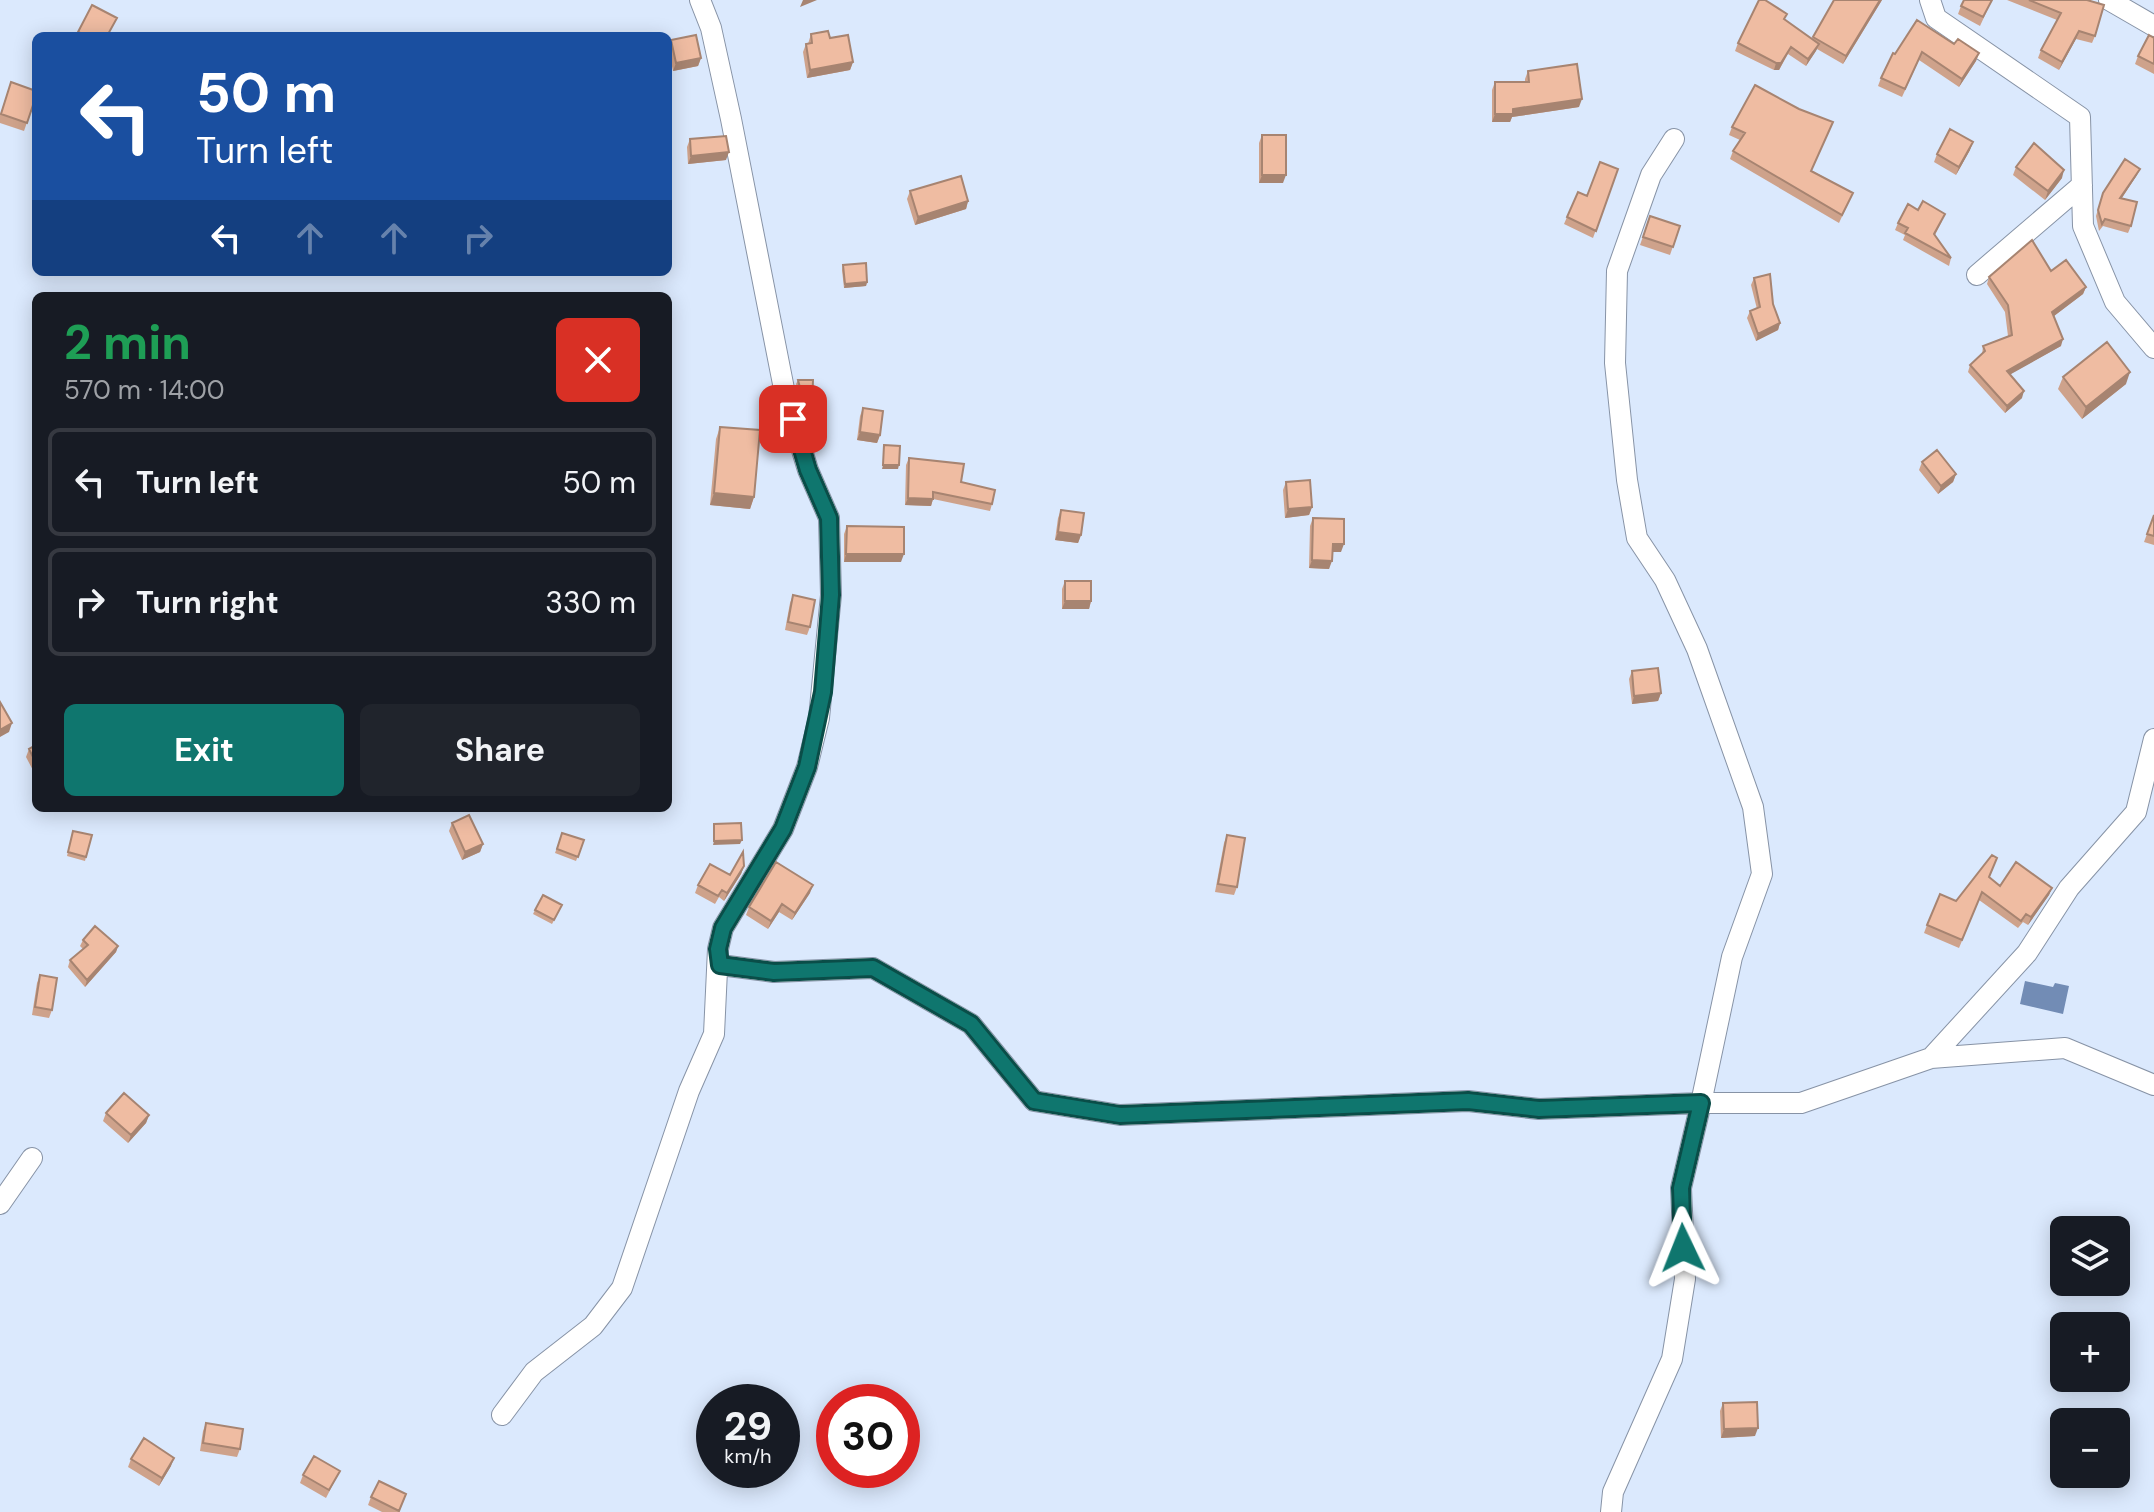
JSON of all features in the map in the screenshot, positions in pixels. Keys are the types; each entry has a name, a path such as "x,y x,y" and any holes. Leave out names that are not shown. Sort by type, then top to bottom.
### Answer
{"street":[{"path":"502,1415 534,1372 593,1326 622,1288 689,1091 714,1034 720,965 718,949 723,928 783,829 807,767 823,692 831,595 829,518 808,470 785,394 728,104 711,28 700,0"},
{"path":"1930,0 1936,18 2080,117 2083,226 2115,302 2154,348"},
{"path":"2109,0 2154,26"},
{"path":"1611,1512 1613,1492 1672,1359 1685,1279 1681,1188 1732,957 1762,874 1753,807 1697,649 1665,580 1637,538 1627,480 1615,363 1617,271 1651,175 1674,139"},
{"path":"1977,275 2082,185"},
{"path":"1931,1058 2027,953 2069,888 2136,812 2154,739"},
{"path":"720,965 774,972 873,968 971,1024 1034,1101 1120,1115 1468,1101 1539,1109 1801,1103 1931,1058 2065,1048 2154,1085"},
{"path":"0,1204 32,1158"}],"water":[{"path":"2025,981 2053,987 2055,983 2069,986 2063,1014 2020,1004"}],"building":[{"path":"1759,0 1765,0 1787,14 1784,19 1819,44 1808,59 1791,47 1781,63 1776,63 1738,43"},
{"path":"1834,0 1880,0 1846,56 1813,37"},
{"path":"1964,0 1992,0 1983,17 1961,6"},
{"path":"2029,0 2087,0 2104,5 2095,36 2079,31 2062,62 2041,50 2061,13"},
{"path":"92,5 117,18 109,32 78,32"},
{"path":"1917,20 1954,44 1958,39 1979,53 1962,79 1922,52 1905,89 1881,78 1893,53"},
{"path":"828,31 830,38 848,35 853,62 810,70 806,44 812,43 811,34"},
{"path":"696,35 701,58 676,63 672,40"},
{"path":"2149,35 2154,38 2154,64 2138,56"},
{"path":"1577,64 1582,99 1513,109 1513,114 1495,114 1495,82 1529,82 1528,71"},
{"path":"11,82 32,90 32,108 27,123 1,114"},
{"path":"1755,85 1799,109 1833,122 1811,171 1853,193 1842,215 1733,151 1745,133 1732,127"},
{"path":"1950,129 1973,142 1959,167 1937,154"},
{"path":"1262,135 1286,135 1286,175 1262,175"},
{"path":"726,136 729,152 691,156 690,139"},
{"path":"2034,143 2064,170 2048,191 2016,167"},
{"path":"2125,159 2140,169 2120,198 2137,202 2131,226 2105,219 2102,224 2098,210 2103,193"},
{"path":"1600,162 1618,169 1596,231 1567,217 1578,192 1587,196"},
{"path":"961,176 968,201 918,217 910,191"},
{"path":"1923,201 1945,214 1934,234 1951,258 1905,233 1908,228 1898,223 1908,204 1918,210"},
{"path":"1650,216 1680,226 1673,247 1643,237"},
{"path":"2032,240 2051,271 2066,260 2086,287 2052,312 2063,339 2007,371 2024,391 2007,406 1970,365 1985,351 1983,346 2012,335 2008,305 1989,277"},
{"path":"866,263 867,282 845,284 843,265"},
{"path":"1770,274 1773,304 1780,323 1758,334 1750,311 1760,307 1754,278"},
{"path":"2107,342 2130,372 2086,407 2063,377"},
{"path":"798,380 813,380 812,407 805,407"},
{"path":"863,408 883,411 880,435 860,432"},
{"path":"720,427 760,430 754,497 714,493"},
{"path":"884,445 900,446 899,465 883,465"},
{"path":"1937,450 1956,474 1941,486 1922,462"},
{"path":"909,458 964,464 961,482 995,490 992,504 933,492 933,499 908,498"},
{"path":"1310,480 1312,507 1288,509 1286,482"},
{"path":"1061,510 1084,513 1081,535 1058,532"},
{"path":"2154,515 2154,536 2147,534"},
{"path":"1313,518 1344,519 1344,544 1333,544 1332,561 1312,560"},
{"path":"847,526 904,527 904,554 846,554"},
{"path":"1065,581 1091,581 1091,601 1065,601"},
{"path":"793,595 815,600 810,627 788,622"},
{"path":"1658,668 1661,693 1634,696 1632,671"},
{"path":"0,702 12,723 0,730"},
{"path":"469,815 483,844 465,852 452,823"},
{"path":"741,823 742,840 714,841 714,824"},
{"path":"73,831 92,835 86,857 68,852"},
{"path":"562,833 584,840 578,857 557,849"},
{"path":"1227,835 1245,838 1237,887 1218,884"},
{"path":"743,852 744,866 727,893 722,890 718,896 698,885 710,864 730,875"},
{"path":"1992,855 1997,858 1989,877 2000,886 2016,862 2052,888 2031,917 2026,914 2021,921 1982,892 1962,940 1927,925 1940,894 1956,901"},
{"path":"776,862 813,885 795,913 782,904 771,921 749,907"},
{"path":"543,895 562,905 554,920 535,910"},
{"path":"95,926 118,946 87,980 70,960 88,945 83,940"},
{"path":"40,975 57,978 52,1010 35,1007"},
{"path":"124,1093 149,1115 131,1135 106,1113"},
{"path":"1757,1402 1758,1428 1724,1429 1723,1403"},
{"path":"206,1423 243,1429 240,1449 203,1443"},
{"path":"144,1438 174,1458 162,1478 131,1459"},
{"path":"314,1456 340,1471 329,1490 303,1475"},
{"path":"379,1481 406,1494 399,1511 371,1497"}],"route":[{"path":"793,419 808,470 829,518 831,595 823,692 807,767 783,829 723,928 718,949 720,965 774,972 873,968 971,1024 1034,1101 1120,1115 1468,1101 1539,1109 1701,1103 1681,1188 1683,1248"}]}
